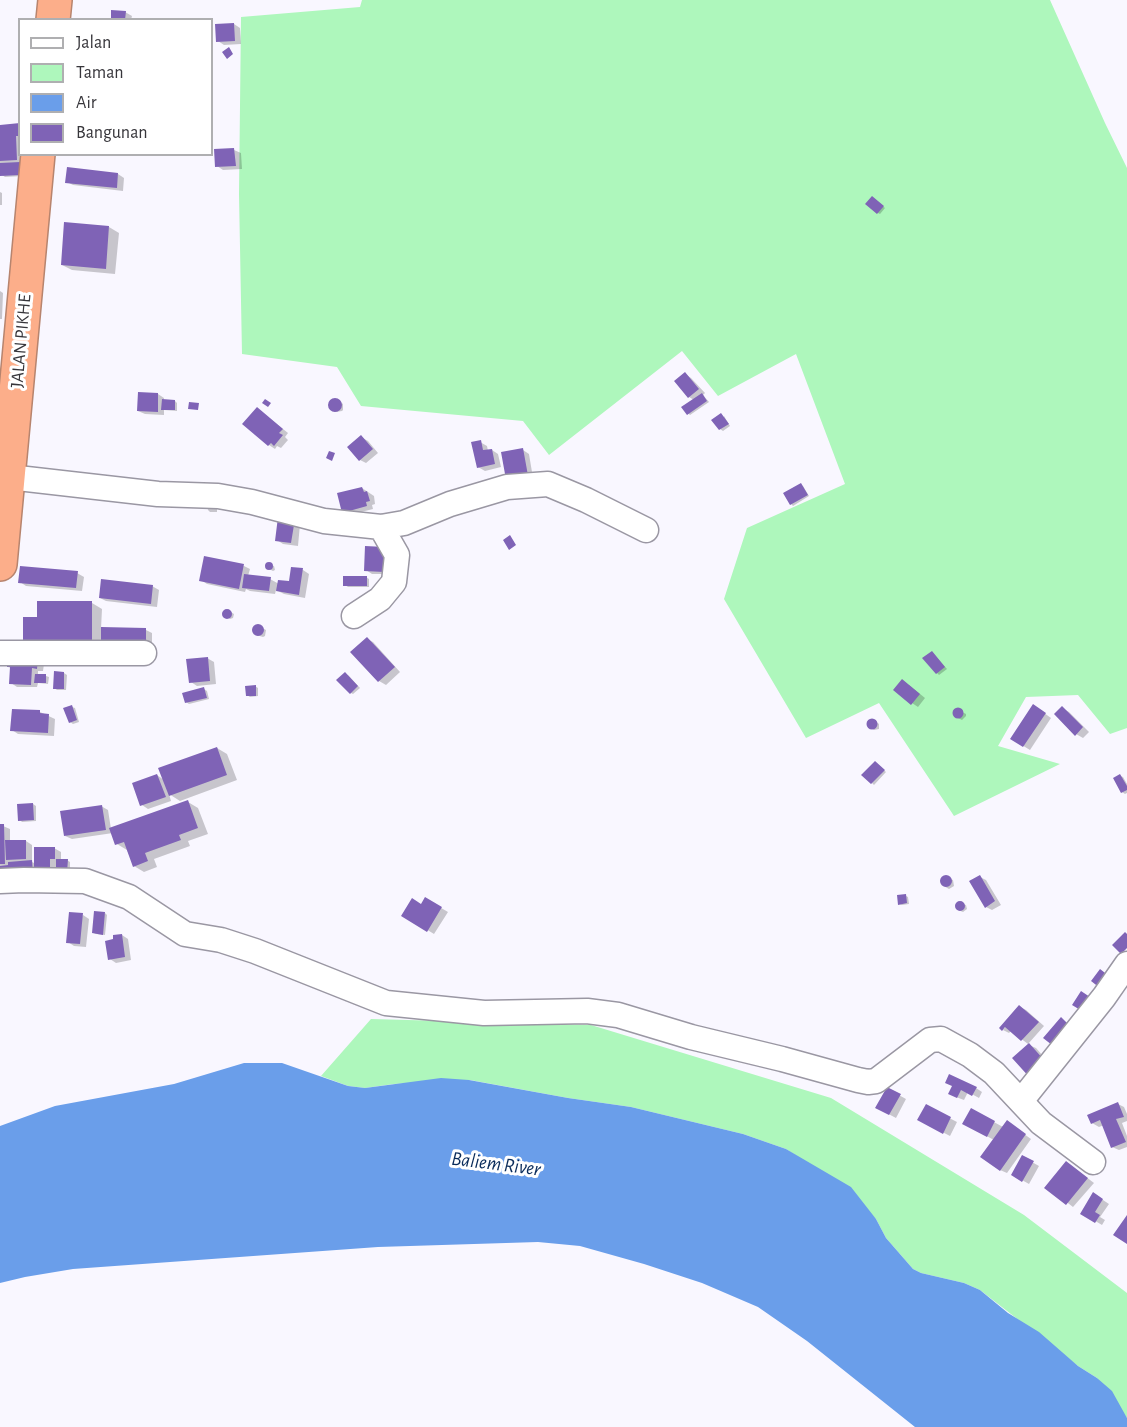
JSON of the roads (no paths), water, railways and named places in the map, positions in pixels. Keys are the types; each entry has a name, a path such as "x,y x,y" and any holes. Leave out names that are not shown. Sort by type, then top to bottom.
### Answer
{"highway":[{"path":"53,18 55,0"},
{"name":"JALAN PIKHE","path":"0,564 38,156"}],"street":[{"path":"9,477 158,494 218,496 252,502 324,521 381,527 404,523 450,504 507,487 548,484 646,530"},
{"path":"354,616 380,599 394,582 397,555 381,527"},
{"path":"0,653 144,653"},
{"path":"0,882 85,881 129,897 185,933 221,940 255,951 386,1003 484,1013 587,1011 618,1015 691,1037 868,1082 876,1081 930,1040 941,1039 970,1055 994,1073 1041,1123 1092,1162"},
{"path":"1021,1101 1104,997 1127,964"}],"water":[{"name":"Baliem River","path":"244,1063 282,1063 348,1086 365,1088 441,1078 469,1080 631,1107 743,1134 786,1149 851,1187 876,1219 886,1238 913,1269 964,1283 980,1290 1008,1313 1039,1332 1078,1366 1097,1378 1112,1391 1127,1418 1127,1427 915,1427 807,1341 758,1307 702,1283 580,1246 538,1242 378,1247 73,1269 0,1283 0,1126 55,1106 174,1084"}]}
